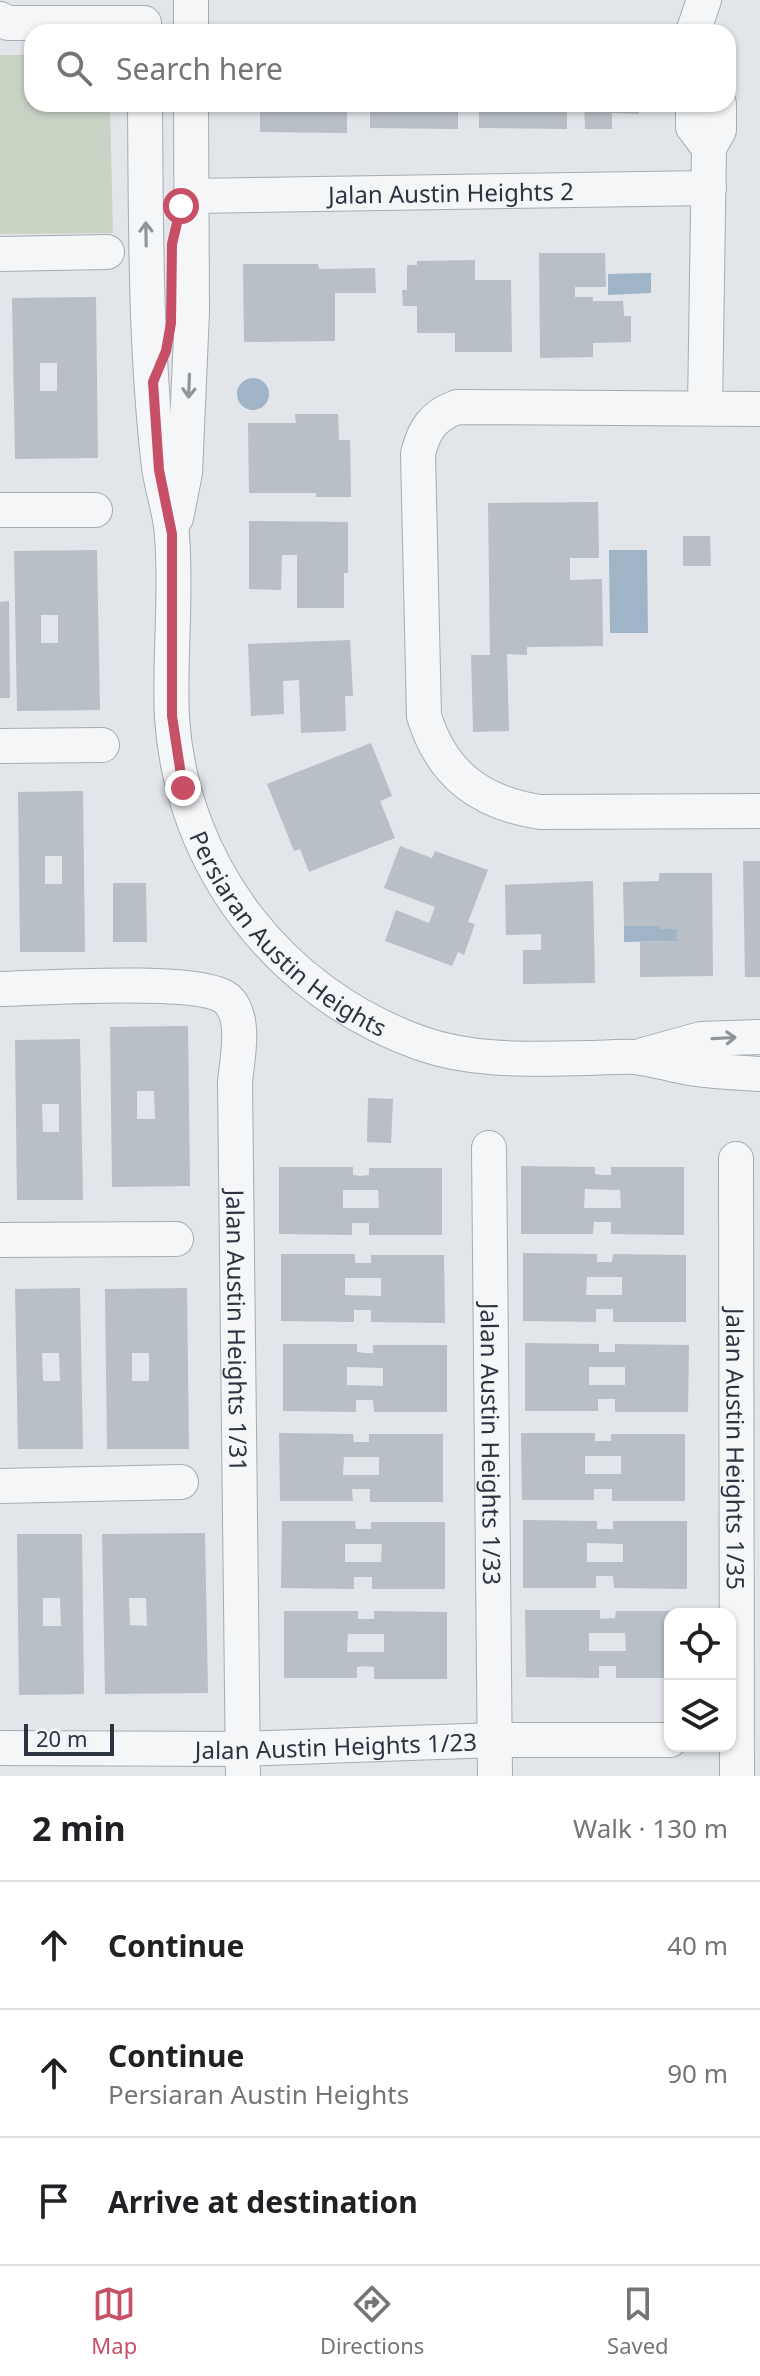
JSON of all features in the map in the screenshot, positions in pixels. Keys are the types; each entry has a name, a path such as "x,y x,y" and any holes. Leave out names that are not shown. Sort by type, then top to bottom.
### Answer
{"street":[{"path":"191,0 191,24"},
{"path":"0,19 8,23 150,13"},
{"name":"Persiaran Austin Heights","path":"145,112 147,301 159,470 172,534 172,716 183,788 195,828 211,863 244,915 275,952 300,975 353,1012 423,1044 480,1057 635,1057 695,1069 760,1074"},
{"path":"153,382 166,351 171,323 170,279 174,234 181,206 191,196 176,180 167,162 158,112"},
{"path":"693,112 693,127 709,148"},
{"path":"705,408 709,148 719,130 719,112"},
{"name":"Persiaran Austin Heights","path":"172,534 185,473 192,312 188,115"},
{"name":"Jalan Austin Heights 2","path":"191,196 709,188"},
{"path":"0,254 107,252"},
{"path":"760,409 457,407 432,420 423,434 418,454 424,716 429,733 450,768 485,796 518,809 540,812 760,811"},
{"path":"0,510 95,510"},
{"path":"0,746 102,745"},
{"name":"Jalan Austin Heights 1/31","path":"0,989 147,987 209,991 227,1000 238,1017 235,1082 242,1763"},
{"name":"Persiaran Austin Heights","path":"635,1057 701,1039 760,1037"},
{"name":"Jalan Austin Heights 1/33","path":"489,1148 495,1776"},
{"name":"Jalan Austin Heights 1/35","path":"736,1159 742,1740 737,1776"},
{"path":"0,1240 176,1239"},
{"path":"0,1486 181,1482"},
{"name":"Jalan Austin Heights 1/23","path":"0,1748 242,1763 495,1740 664,1740"}],"green space":[{"path":"0,55 24,55 24,112 110,112 113,233 0,234"}],"water":[{"path":"651,273 651,293 608,295 608,274"},
{"path":"253,378 265,382 269,394 265,406 253,410 241,406 237,394 241,382"},
{"path":"609,550 647,550 648,633 610,633"},
{"path":"624,926 677,929 677,941 624,942"}],"building":[{"path":"260,112 347,112 347,133 260,132"},
{"path":"370,112 458,112 458,129 370,128"},
{"path":"479,112 567,112 567,129 479,128"},
{"path":"584,112 639,112 612,113 612,129 585,129"},
{"path":"539,253 605,253 606,287 575,287 575,297 593,297 593,301 623,301 624,316 631,316 631,342 593,343 593,357 540,358"},
{"path":"475,260 475,280 511,280 512,352 455,352 455,333 417,333 417,306 403,306 402,290 407,290 407,265 417,265 417,261"},
{"path":"243,264 318,264 319,269 375,268 376,293 335,293 335,341 244,342"},
{"path":"96,297 98,458 15,459 12,298","holes":["40,363 57,363 57,391 40,391"]},
{"path":"295,414 338,414 339,440 350,440 351,497 316,497 316,493 249,493 248,423 296,423"},
{"path":"598,502 599,558 570,558 570,580 602,579 603,646 527,647 527,655 507,654 509,731 473,732 471,655 490,655 488,503"},
{"path":"249,521 348,522 344,608 297,608 297,555 282,555 281,590 249,589"},
{"path":"683,536 710,536 711,566 683,566"},
{"path":"97,550 100,710 17,711 14,551","holes":["41,615 58,615 58,643 41,643"]},
{"path":"9,601 10,698 0,698 0,602"},
{"path":"350,640 353,696 345,696 346,731 301,733 299,680 283,681 284,714 251,716 248,644"},
{"path":"371,743 392,796 380,801 395,838 309,872 300,849 294,851 267,784"},
{"path":"83,791 85,952 20,952 18,792","holes":["45,856 62,856 62,884 45,884"]},
{"path":"400,846 432,858 435,851 488,870 468,922 475,924 464,955 458,952 452,966 385,941 396,910 429,923 435,907 384,888"},
{"path":"743,861 760,861 760,977 745,977"},
{"path":"659,873 712,873 713,976 640,977 640,942 677,941 677,929 624,926 623,882 659,881"},
{"path":"593,881 595,983 523,984 523,950 541,950 541,934 506,935 505,885"},
{"path":"113,883 146,883 147,942 113,942"},
{"path":"188,1026 190,1186 112,1187 110,1027","holes":["137,1091 154,1091 155,1119 137,1119"]},
{"path":"80,1039 83,1200 17,1200 15,1040","holes":["42,1104 59,1104 59,1132 43,1132"]},
{"path":"368,1098 393,1099 391,1143 367,1142"},
{"path":"521,1166 595,1167 595,1174 602,1175 611,1175 611,1167 684,1167 684,1235 611,1234 611,1222 594,1222 593,1234 521,1234","holes":["585,1189 620,1190 621,1208 584,1208"]},
{"path":"279,1167 353,1167 353,1175 360,1176 369,1175 369,1168 442,1168 442,1235 369,1235 369,1223 352,1223 352,1235 279,1234","holes":["343,1190 378,1190 379,1208 343,1208"]},
{"path":"523,1253 597,1254 597,1262 612,1262 613,1254 686,1255 686,1322 613,1322 613,1309 596,1309 596,1322 523,1321","holes":["587,1277 622,1277 622,1295 586,1295"]},
{"path":"281,1254 355,1254 355,1263 371,1263 371,1255 444,1255 445,1323 371,1322 371,1310 354,1310 354,1322 281,1321","holes":["345,1278 381,1278 381,1296 345,1295"]},
{"path":"80,1288 83,1449 18,1449 15,1289","holes":["42,1353 59,1353 60,1381 43,1381"]},
{"path":"187,1288 189,1449 107,1449 105,1289","holes":["132,1353 149,1353 149,1381 132,1381"]},
{"path":"525,1343 599,1344 599,1352 615,1352 615,1344 689,1345 688,1412 615,1412 615,1399 598,1399 598,1411 525,1411","holes":["589,1367 625,1367 625,1385 589,1385"]},
{"path":"283,1344 357,1344 357,1352 365,1353 373,1353 373,1345 447,1345 447,1412 374,1412 373,1400 356,1400 356,1412 283,1411","holes":["347,1367 383,1368 383,1386 347,1385"]},
{"path":"279,1433 353,1434 354,1442 369,1442 369,1434 443,1434 443,1502 370,1502 370,1489 352,1489 353,1501 280,1501","holes":["344,1457 379,1457 379,1475 343,1475"]},
{"path":"521,1433 595,1433 595,1441 611,1441 611,1434 685,1434 685,1501 612,1501 612,1489 594,1489 594,1500 522,1500","holes":["585,1456 621,1456 621,1474 585,1474"]},
{"path":"523,1520 597,1521 597,1529 613,1529 613,1521 687,1521 687,1589 614,1588 613,1576 596,1576 596,1588 523,1588","holes":["587,1543 623,1544 623,1562 587,1562"]},
{"path":"282,1521 355,1521 356,1529 371,1529 371,1522 445,1522 445,1589 372,1589 372,1577 354,1577 354,1589 281,1588","holes":["345,1544 382,1544 381,1562 345,1562"]},
{"path":"205,1533 208,1693 105,1694 102,1534","holes":["129,1598 146,1598 147,1626 130,1625"]},
{"path":"17,1534 82,1534 84,1694 19,1695","holes":["43,1598 60,1598 61,1626 43,1626"]},
{"path":"525,1610 600,1610 600,1619 615,1618 616,1611 664,1611 664,1678 616,1678 616,1666 599,1666 599,1678 526,1677","holes":["589,1633 625,1633 626,1651 589,1651"]},
{"path":"284,1611 358,1611 358,1619 374,1619 374,1611 447,1612 447,1679 374,1679 374,1667 365,1666 357,1667 357,1678 284,1678","holes":["348,1634 384,1634 384,1652 347,1652"]}],"route":[{"path":"181,206 172,244 171,323 166,351 153,382 159,470 172,534 172,716 183,788"}]}
